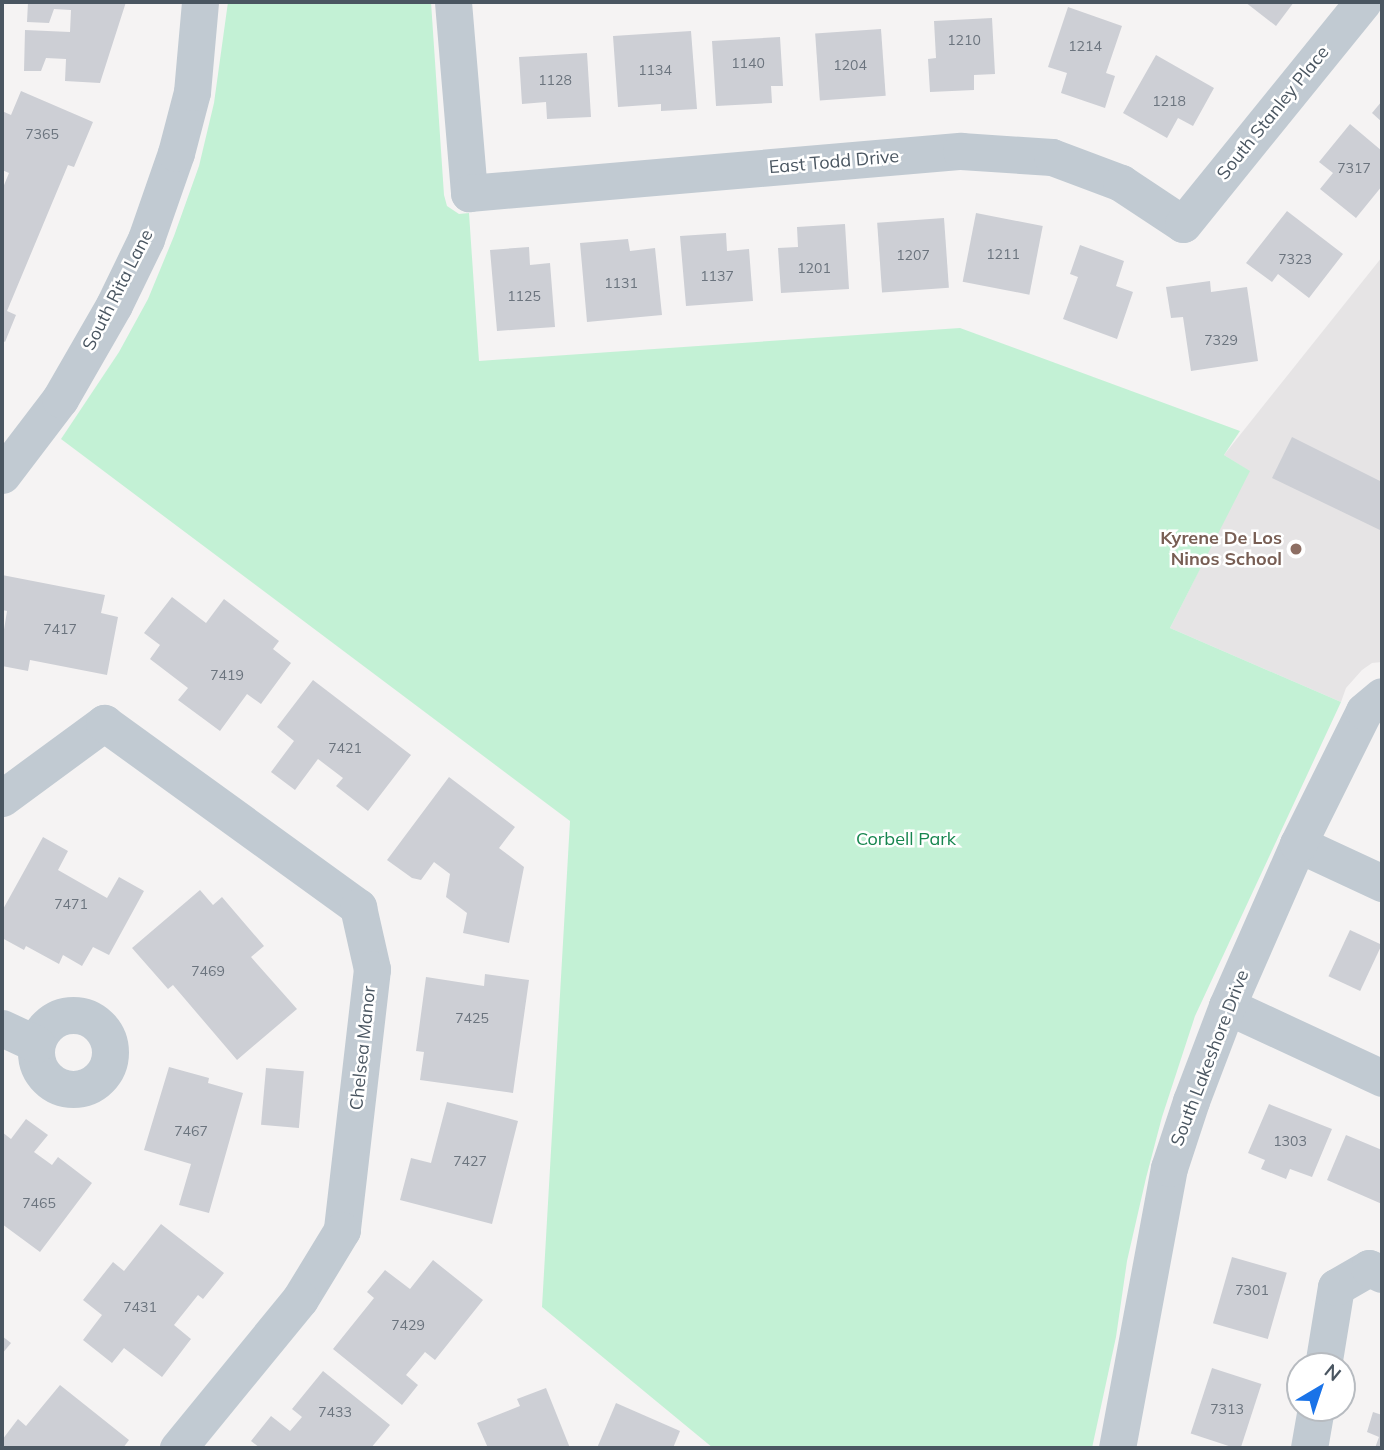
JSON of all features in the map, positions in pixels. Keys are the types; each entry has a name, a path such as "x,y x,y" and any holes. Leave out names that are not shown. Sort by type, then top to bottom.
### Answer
{"street":[{"name":"South Rita Lane","path":"4,469 60,399 114,305 146,239 176,152 192,92 200,2"},
{"name":"East Todd Drive","path":"453,2 469,193 961,152 1052,157 1121,183 1183,224"},
{"name":"South Stanley Place","path":"1183,224 1363,2"},
{"name":"South Lakeshore Drive","path":"1117,1448 1169,1168 1227,1006 1298,844 1364,711 1381,696"},
{"name":"Chelsea Manor","path":"2,798 104,723 358,906 372,970 342,1230 300,1299 178,1448"},
{"path":"1298,844 1382,883"},
{"path":"1227,1006 1382,1078"},
{"path":"2,1028 36,1044"},
{"path":"1325,1352 1336,1287 1369,1268 1382,1274"},
{"path":"1309,1448 1314,1422"}],"shaded area":[{"name":"Kyrene De Los Ninos School","path":"1382,257 1382,662 1372,663 1362,670 1346,688 1341,702 1170,628 1249,471 1224,455"}],"green space":[{"name":"Corbell Park","path":"228,2 431,2 444,195 447,206 459,214 469,213 479,361 960,328 1240,431 1224,455 1250,471 1170,628 1341,702 1195,1016 1162,1117 1146,1178 1127,1261 1116,1337 1092,1448 713,1448 542,1307 570,821 61,439 119,352 148,299 174,236 199,166 214,103"}],"building":[{"path":"28,2 126,2 100,83 65,81 66,59 46,58 41,71 24,71 25,30 70,32 71,10 54,9 49,23 27,22"},
{"path":"1245,2 1294,2 1276,26"},
{"path":"1068,7 1122,26 1106,73 1115,76 1105,108 1061,93 1067,73 1048,67"},
{"path":"992,18 995,74 974,75 974,90 930,92 928,59 936,58 934,21"},
{"path":"881,29 886,96 820,100 815,34"},
{"path":"691,31 697,109 661,111 661,104 618,107 613,36"},
{"path":"780,37 783,86 771,86 772,103 716,106 712,41"},
{"path":"587,53 591,117 547,119 546,102 522,104 519,57"},
{"path":"1156,55 1214,88 1193,126 1178,118 1167,138 1123,113"},
{"path":"21,91 93,122 74,167 68,165 7,311 16,315 5,342 2,340 2,190 9,173 2,170 2,111 11,115"},
{"path":"1382,101 1382,122 1372,113"},
{"path":"1350,124 1382,151 1382,186 1356,218 1320,189 1333,173 1319,162"},
{"path":"1287,211 1343,254 1309,298 1278,274 1272,282 1246,263"},
{"path":"976,213 1043,226 1029,295 963,282"},
{"path":"944,218 949,288 882,293 877,223"},
{"path":"845,224 849,289 781,293 778,248 798,247 797,227"},
{"path":"726,233 727,251 749,249 753,301 686,306 680,236"},
{"path":"628,239 630,251 655,248 662,315 587,322 580,243"},
{"path":"1080,245 1124,261 1116,286 1133,292 1117,339 1063,319 1078,277 1070,274"},
{"path":"529,247 530,265 550,263 555,327 497,331 490,250"},
{"path":"1210,281 1211,292 1247,287 1258,361 1191,371 1183,317 1171,318 1166,287"},
{"path":"1292,437 1382,482 1382,531 1272,478"},
{"path":"2,575 105,595 101,613 118,617 107,675 30,660 28,671 2,666 2,642 7,611 2,610"},
{"path":"172,597 206,623 224,599 279,641 273,649 291,663 261,704 247,694 220,731 178,700 188,688 150,659 160,645 144,633"},
{"path":"313,680 411,755 368,811 336,786 343,778 318,759 295,790 271,772 294,741 277,727"},
{"path":"449,777 515,827 499,848 524,867 509,943 463,933 467,913 446,897 450,874 434,862 421,880 412,878 387,860"},
{"path":"43,837 68,851 58,870 107,898 119,877 144,891 109,955 93,947 82,966 63,955 59,964 26,946 24,950 2,938 2,911"},
{"path":"200,890 213,905 222,897 264,946 251,957 297,1009 237,1060 173,985 168,989 132,948"},
{"path":"1350,930 1382,945 1360,991 1328,976"},
{"path":"485,974 529,980 513,1093 420,1080 424,1052 416,1051 426,977 484,986"},
{"path":"169,1067 209,1078 208,1083 243,1093 209,1213 179,1205 191,1164 144,1150"},
{"path":"266,1068 304,1071 299,1128 261,1125"},
{"path":"447,1102 518,1121 492,1224 400,1200 411,1158 431,1163"},
{"path":"1269,1104 1332,1129 1312,1177 1290,1169 1286,1179 1261,1169 1265,1160 1248,1153"},
{"path":"26,1119 48,1135 34,1152 52,1165 58,1157 92,1183 40,1252 2,1224 2,1132 11,1139"},
{"path":"1346,1135 1382,1150 1382,1204 1327,1180"},
{"path":"161,1224 224,1273 203,1299 198,1295 174,1325 191,1339 162,1377 124,1348 112,1363 83,1340 102,1315 83,1300 113,1262 124,1271"},
{"path":"1232,1257 1287,1273 1268,1339 1213,1323"},
{"path":"433,1260 483,1300 435,1360 425,1352 406,1375 418,1385 402,1405 333,1349 374,1298 367,1292 385,1270 410,1289"},
{"path":"2,1336 11,1343 2,1354"},
{"path":"1212,1368 1261,1384 1241,1448 1191,1434"},
{"path":"323,1371 390,1425 371,1448 260,1448 251,1441 271,1416 290,1431 302,1417 292,1409"},
{"path":"60,1385 129,1440 123,1448 2,1448 2,1440 18,1419 26,1426"},
{"path":"546,1388 570,1448 488,1448 477,1423 520,1406 517,1399"},
{"path":"616,1403 680,1431 673,1448 597,1448"},
{"path":"1373,1412 1382,1415 1382,1448 1375,1448 1379,1437 1367,1432"}],"place":[{"name":"Kyrene De Los Ninos School","path":"1296,549"}]}
